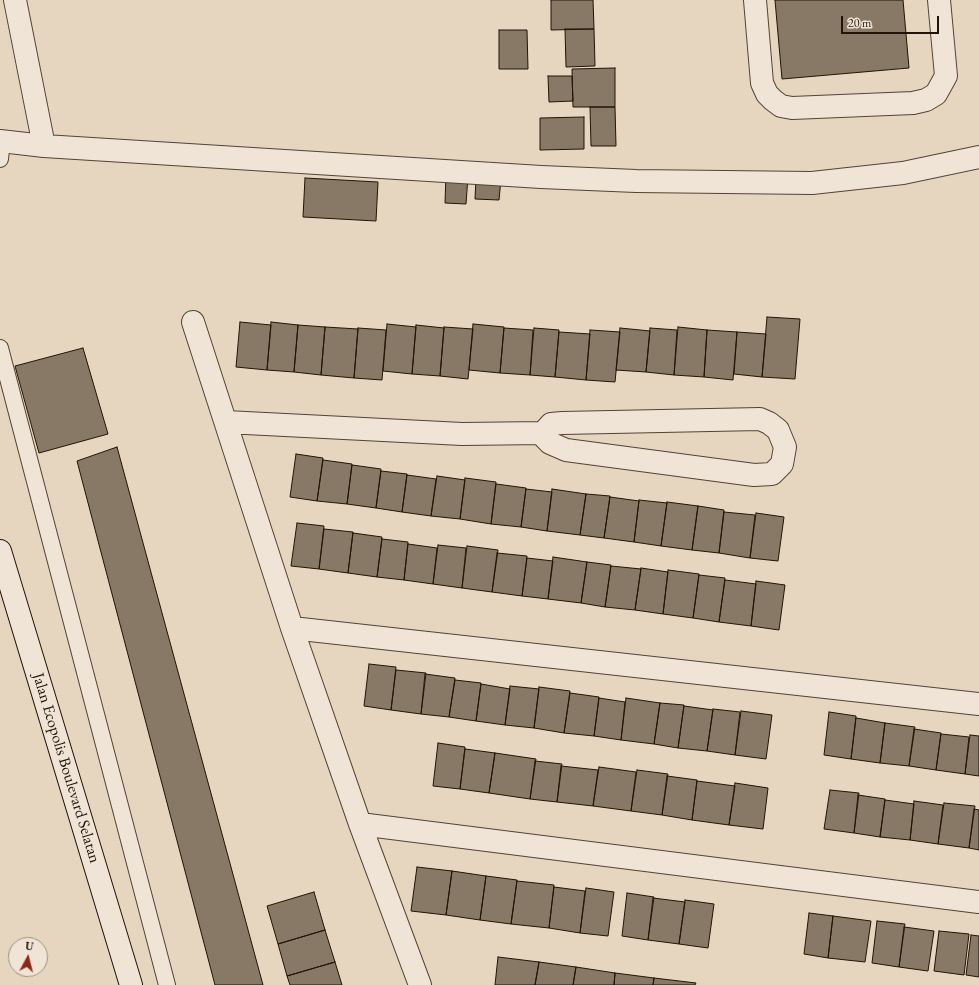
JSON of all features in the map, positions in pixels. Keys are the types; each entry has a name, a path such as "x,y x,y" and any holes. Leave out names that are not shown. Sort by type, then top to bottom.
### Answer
{"street":[{"path":"15,0 44,146"},
{"path":"755,0 762,83 767,94 773,100 781,106 792,108 913,104 926,100 936,94 946,76 939,0"},
{"path":"1,147 44,146 526,176 636,181 812,183 903,173 979,157"},
{"path":"193,322 292,628 360,824 420,985"},
{"path":"226,422 462,434 543,433 551,424 562,423 760,419 769,423 778,430 785,447 782,464 772,474 754,475 566,450 550,443 543,433"},
{"name":"Jalan Ecopolis Boulevard Selatan","path":"0,551 131,985"},
{"path":"292,628 979,704"},
{"path":"360,824 979,902"}],"lane":[{"path":"0,348 167,985"}],"building":[{"path":"551,0 593,0 594,29 551,30"},
{"path":"775,0 903,0 909,68 782,79"},
{"path":"565,29 594,29 595,66 566,67"},
{"path":"499,30 527,30 528,69 499,69"},
{"path":"615,68 615,107 573,107 572,69"},
{"path":"548,76 572,76 573,101 549,102"},
{"path":"590,107 615,107 616,146 591,146"},
{"path":"584,117 584,149 540,150 540,118"},
{"path":"446,175 468,176 466,204 445,203"},
{"path":"305,178 378,182 376,221 303,217"},
{"path":"476,178 501,179 499,200 475,199"},
{"path":"767,317 800,319 795,379 762,377"},
{"path":"240,322 271,325 267,370 236,367"},
{"path":"271,322 298,325 294,372 267,370"},
{"path":"387,324 416,327 412,374 383,371"},
{"path":"473,324 504,327 500,373 469,370"},
{"path":"298,325 325,327 321,375 294,372"},
{"path":"416,325 444,328 440,376 412,374"},
{"path":"325,327 358,329 354,378 321,375"},
{"path":"444,327 473,329 468,379 440,376"},
{"path":"678,327 707,330 704,377 674,375"},
{"path":"358,328 386,330 382,380 354,378"},
{"path":"504,328 533,330 530,375 500,373"},
{"path":"534,328 559,330 555,377 530,375"},
{"path":"620,328 650,331 646,372 616,370"},
{"path":"650,328 677,330 674,375 646,372"},
{"path":"590,330 620,332 615,382 586,380"},
{"path":"707,330 737,332 733,380 704,377"},
{"path":"559,332 590,334 586,380 555,377"},
{"path":"737,332 766,334 762,377 734,374"},
{"path":"83,348 108,434 39,453 15,366"},
{"path":"117,447 263,985 215,985 77,461"},
{"path":"296,454 323,458 317,501 290,497"},
{"path":"323,460 352,464 347,504 317,501"},
{"path":"352,465 381,469 376,508 347,504"},
{"path":"381,471 407,474 402,512 376,508"},
{"path":"407,475 436,479 431,516 402,512"},
{"path":"437,476 465,480 460,519 431,516"},
{"path":"465,478 496,482 491,524 460,519"},
{"path":"496,484 526,488 521,527 491,524"},
{"path":"526,489 552,492 547,531 521,527"},
{"path":"552,489 586,494 580,535 547,531"},
{"path":"586,494 610,496 604,538 580,535"},
{"path":"610,497 639,501 634,542 604,538"},
{"path":"639,500 667,503 661,546 634,542"},
{"path":"667,502 698,506 692,550 661,546"},
{"path":"698,506 724,510 719,553 692,550"},
{"path":"724,512 755,515 750,558 719,553"},
{"path":"756,513 784,517 778,561 750,558"},
{"path":"297,523 324,526 319,569 291,566"},
{"path":"324,529 353,532 348,573 319,569"},
{"path":"353,533 382,537 377,577 348,573"},
{"path":"382,539 408,542 404,580 377,577"},
{"path":"408,544 437,548 433,584 404,580"},
{"path":"438,545 466,548 462,588 433,584"},
{"path":"467,546 498,550 492,592 462,588"},
{"path":"497,553 527,556 522,596 492,592"},
{"path":"553,557 587,562 581,603 548,599"},
{"path":"527,558 553,561 548,599 522,596"},
{"path":"587,562 611,565 605,607 581,603"},
{"path":"611,566 641,569 635,610 605,607"},
{"path":"641,568 668,572 663,614 635,610"},
{"path":"668,570 699,574 693,618 663,614"},
{"path":"699,575 725,578 719,622 693,618"},
{"path":"725,580 756,584 751,626 719,622"},
{"path":"756,581 785,585 779,630 751,626"},
{"path":"369,664 396,667 391,710 364,706"},
{"path":"396,670 426,673 421,714 391,710"},
{"path":"425,674 455,678 449,717 421,714"},
{"path":"455,680 481,683 476,721 449,717"},
{"path":"481,684 510,689 505,725 476,721"},
{"path":"510,686 539,689 534,728 505,725"},
{"path":"539,687 570,691 564,733 534,728"},
{"path":"570,693 599,697 594,736 564,733"},
{"path":"599,698 625,702 621,740 594,736"},
{"path":"626,698 660,703 654,744 621,740"},
{"path":"660,703 684,705 678,748 654,744"},
{"path":"684,706 713,710 707,751 678,748"},
{"path":"713,709 740,712 735,755 707,751"},
{"path":"741,711 772,715 766,759 735,755"},
{"path":"829,712 856,716 851,759 824,755"},
{"path":"856,718 885,723 880,763 851,759"},
{"path":"885,723 915,727 909,766 880,763"},
{"path":"914,729 941,733 936,770 909,766"},
{"path":"941,734 969,737 965,774 936,770"},
{"path":"970,735 979,736 979,776 965,774"},
{"path":"438,743 465,747 460,789 433,786"},
{"path":"465,749 495,753 489,793 460,789"},
{"path":"495,753 536,759 530,799 489,793"},
{"path":"535,761 562,764 557,802 530,799"},
{"path":"561,766 598,770 593,806 557,802"},
{"path":"599,767 636,772 631,811 593,806"},
{"path":"637,770 668,774 662,815 631,811"},
{"path":"667,776 697,780 692,820 662,815"},
{"path":"697,781 735,786 729,825 692,820"},
{"path":"735,783 768,788 763,829 729,825"},
{"path":"830,790 859,793 854,833 824,829"},
{"path":"858,795 885,799 880,837 854,833"},
{"path":"885,800 914,804 910,840 880,837"},
{"path":"914,801 943,805 938,844 910,840"},
{"path":"944,803 975,806 969,848 938,844"},
{"path":"974,809 979,810 979,850 969,848"},
{"path":"417,867 452,871 446,915 411,911"},
{"path":"452,871 486,876 480,920 446,915"},
{"path":"486,876 517,880 511,924 480,920"},
{"path":"517,881 554,885 549,928 511,924"},
{"path":"554,887 585,891 580,933 549,928"},
{"path":"586,888 614,892 608,936 580,933"},
{"path":"314,892 325,930 278,944 267,906"},
{"path":"627,893 654,897 648,940 622,936"},
{"path":"653,898 685,902 679,944 648,940"},
{"path":"685,900 714,904 708,948 679,944"},
{"path":"809,913 833,916 828,958 804,954"},
{"path":"833,916 871,921 865,962 828,958"},
{"path":"877,921 905,924 899,967 872,963"},
{"path":"904,927 934,931 928,971 899,967"},
{"path":"325,930 335,962 287,976 278,944"},
{"path":"939,931 969,934 964,975 934,971"},
{"path":"971,935 979,936 979,977 966,975"},
{"path":"498,957 539,962 535,985 495,985"},
{"path":"335,962 342,985 290,985 287,976"},
{"path":"539,962 576,967 573,985 535,985"},
{"path":"576,967 615,973 614,985 573,985"},
{"path":"615,973 654,978 653,985 614,985"},
{"path":"654,978 696,983 695,985 653,985"}]}
